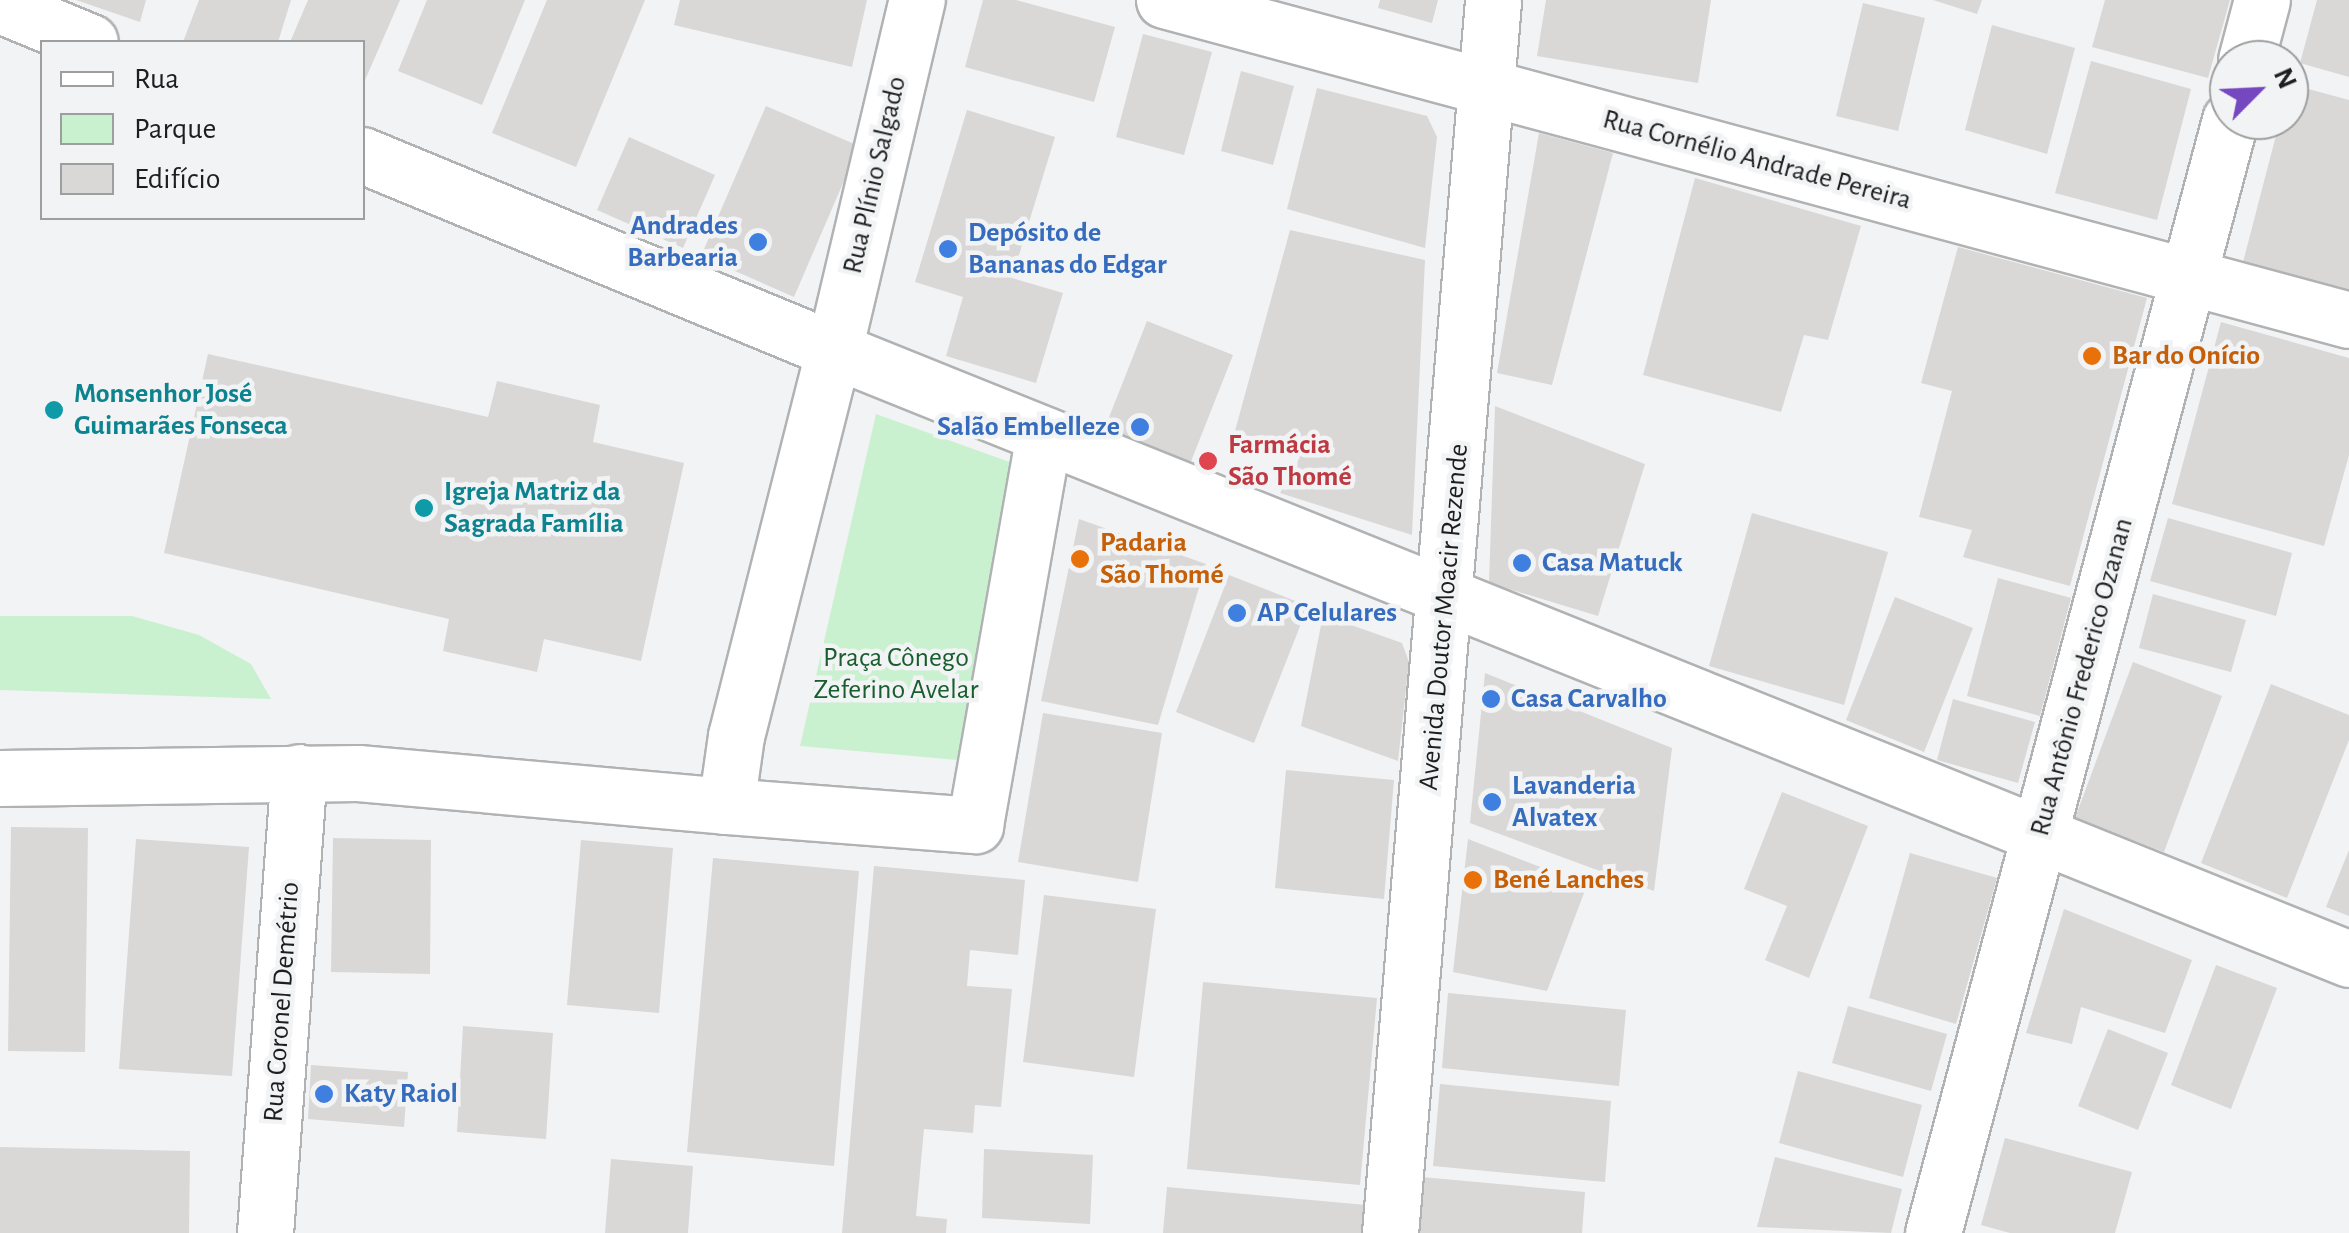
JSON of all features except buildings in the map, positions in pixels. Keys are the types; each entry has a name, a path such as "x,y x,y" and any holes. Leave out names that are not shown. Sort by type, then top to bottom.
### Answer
{"street":[{"name":"Rua Plínio Salgado","path":"834,350 917,0"},
{"name":"Rua Cornélio Andrade Pereira","path":"1164,0 2349,320"},
{"name":"Avenida Doutor Moacir Rezende","path":"1390,1233 1447,596 1493,0"},
{"path":"2251,40 2262,0"},
{"path":"0,5 85,40"},
{"name":"Rua Antônio Frederico Ozanan","path":"1932,1233 2225,140"},
{"path":"365,156 834,350 2349,960"},
{"path":"726,806 736,736 834,350"},
{"path":"0,778 298,772 975,824 1044,435"},
{"name":"Rua Coronel Demétrio","path":"265,1233 298,772"}],"green space":[{"name":"Praça Cônego Zeferino Avelar","path":"876,414 1015,464 958,760 800,746"},
{"path":"0,616 132,616 199,635 251,664 271,699 0,690"}],"place":[{"name":"Andrades Barbearia","path":"758,242"},
{"name":"Depósito de Bananas do Edgar","path":"948,249"},
{"name":"Bar do Onício","path":"2092,356"},
{"name":"Monsenhor José Guimarães Fonseca","path":"54,410"},
{"name":"Salão Embelleze","path":"1140,427"},
{"name":"Farmácia São Thomé","path":"1208,461"},
{"name":"Igreja Matriz da Sagrada Família","path":"424,508"},
{"name":"Padaria São Thomé","path":"1080,559"},
{"name":"Casa Matuck","path":"1522,563"},
{"name":"AP Celulares","path":"1237,613"},
{"name":"Casa Carvalho","path":"1491,699"},
{"name":"Lavanderia Alvatex","path":"1492,802"},
{"name":"Bené Lanches","path":"1473,880"},
{"name":"Katy Raiol","path":"324,1094"}]}
